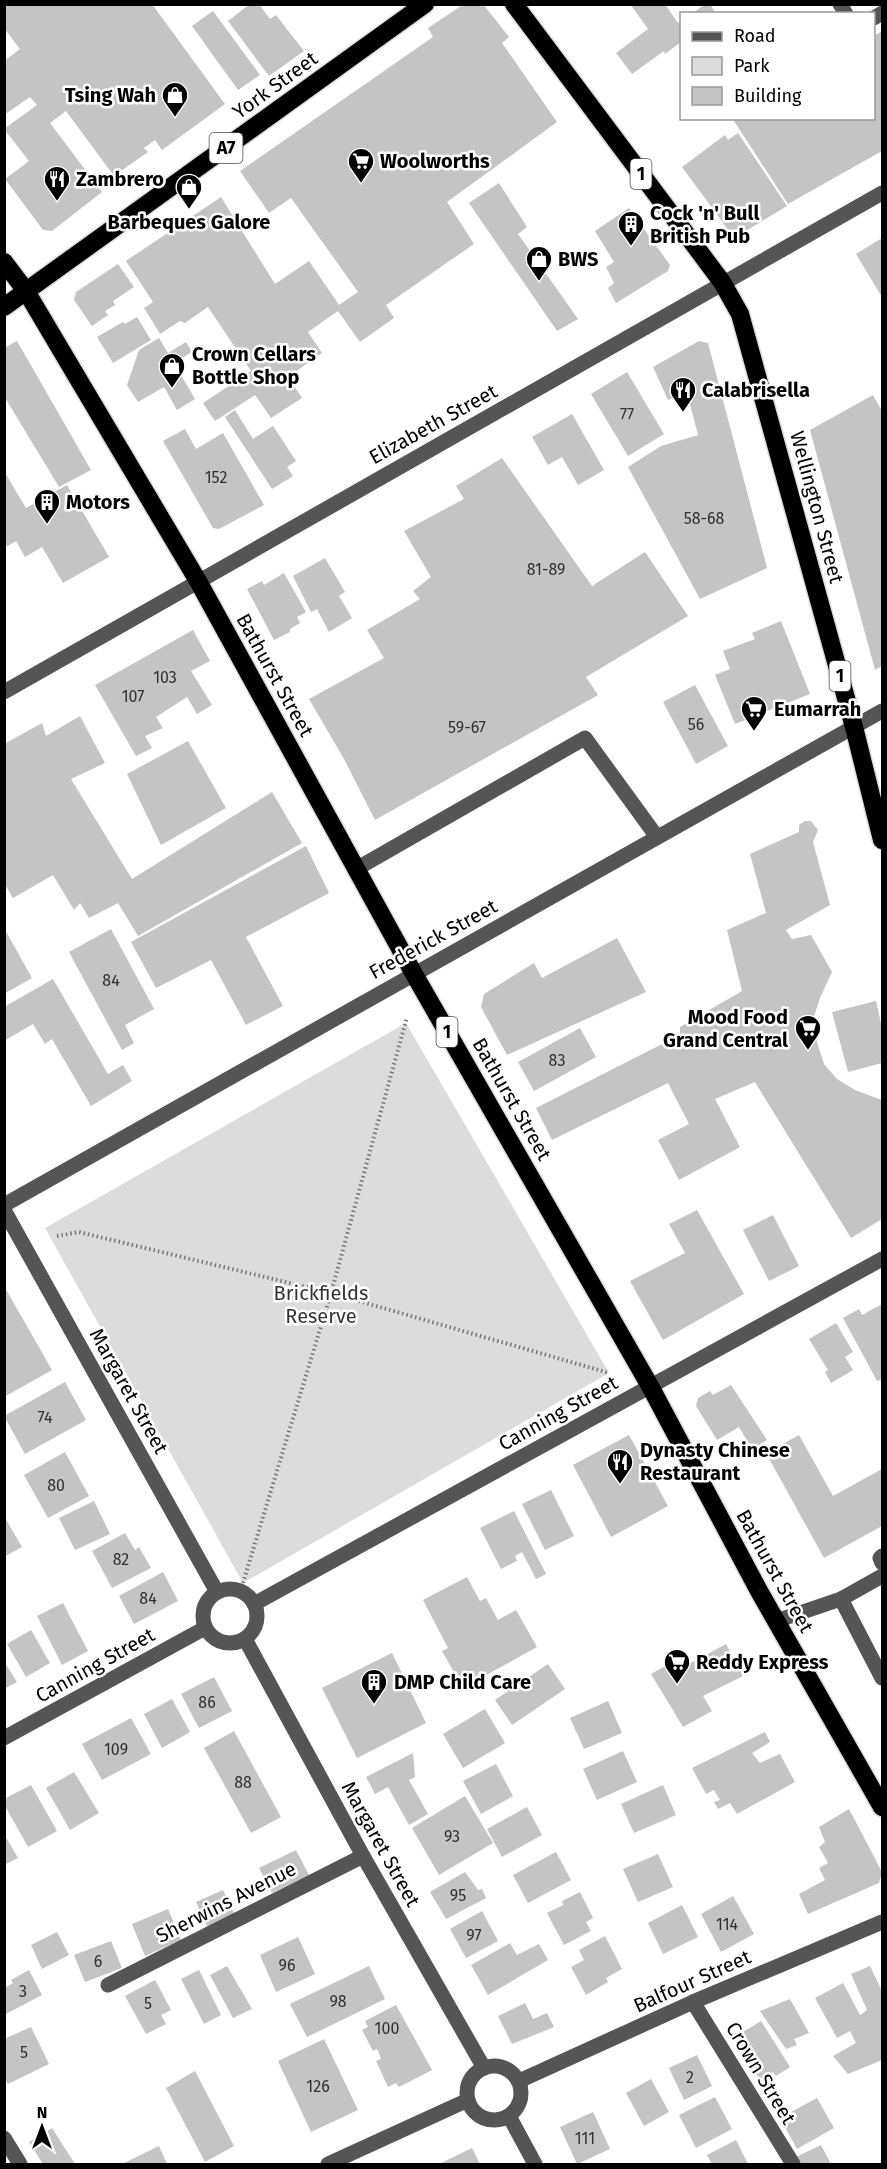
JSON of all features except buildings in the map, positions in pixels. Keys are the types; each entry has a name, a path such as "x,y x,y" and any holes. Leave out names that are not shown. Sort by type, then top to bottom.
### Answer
{"highway":[{"name":"York Street","path":"4,307 425,4"},
{"name":"Wellington Street","path":"514,4 722,282 740,314 854,727 882,840"},
{"name":"Bathurst Street","path":"4,262 26,291 198,581 414,974 650,1386 776,1621 881,1800"}],"street":[{"name":"Elizabeth Street","path":"4,692 882,193"},
{"name":"Frederick Street","path":"4,1205 882,711"},
{"path":"356,869 585,738 657,837"},
{"name":"Margaret Street","path":"4,1210 217,1592"},
{"name":"Canning Street","path":"254,1604 882,1259"},
{"path":"882,1556 880,1558 882,1563"},
{"path":"776,1621 841,1599 882,1576"},
{"path":"234,1590 249,1597 254,1604 257,1619 250,1634 244,1639 227,1643 218,1641 205,1628 203,1612 210,1597 217,1592 234,1590"},
{"path":"841,1599 880,1668"},
{"name":"Canning Street","path":"4,1738 205,1628"},
{"name":"Margaret Street","path":"244,1639 363,1856 484,2068"},
{"name":"Sherwins Avenue","path":"108,1985 363,1856"},
{"name":"Balfour Street","path":"519,2081 693,2002 882,1922"},
{"name":"Crown Street","path":"693,2002 792,2164"},
{"path":"500,2067 514,2074 519,2081 521,2089 519,2104 509,2116 501,2120 484,2119 471,2108 468,2100 472,2078 484,2068 500,2067"},
{"path":"328,2164 468,2100"},
{"path":"509,2116 535,2164"},
{"path":"4,2138 20,2164"}],"path":[{"path":"243,1583 331,1293 407,1017"},
{"path":"57,1236 79,1232 331,1293 609,1373"}],"green space":[{"name":"Brickfields Reserve","path":"406,1023 609,1373 243,1583 45,1228"}],"place":[{"name":"Tsing Wah","path":"175,118"},
{"name":"Woolworths","path":"361,184"},
{"name":"Zambrero","path":"57,202"},
{"name":"Barbeques Galore","path":"189,210"},
{"name":"Cock 'n' Bull British Pub","path":"631,247"},
{"name":"BWS","path":"539,282"},
{"name":"Crown Cellars Bottle Shop","path":"172,389"},
{"name":"Calabrisella","path":"683,413"},
{"name":"Motors","path":"47,525"},
{"name":"Eumarrah","path":"754,732"},
{"name":"Mood Food Grand Central","path":"808,1051"},
{"name":"Dynasty Chinese Restaurant","path":"620,1485"},
{"name":"Reddy Express","path":"677,1685"},
{"name":"DMP Child Care","path":"374,1705"}]}
